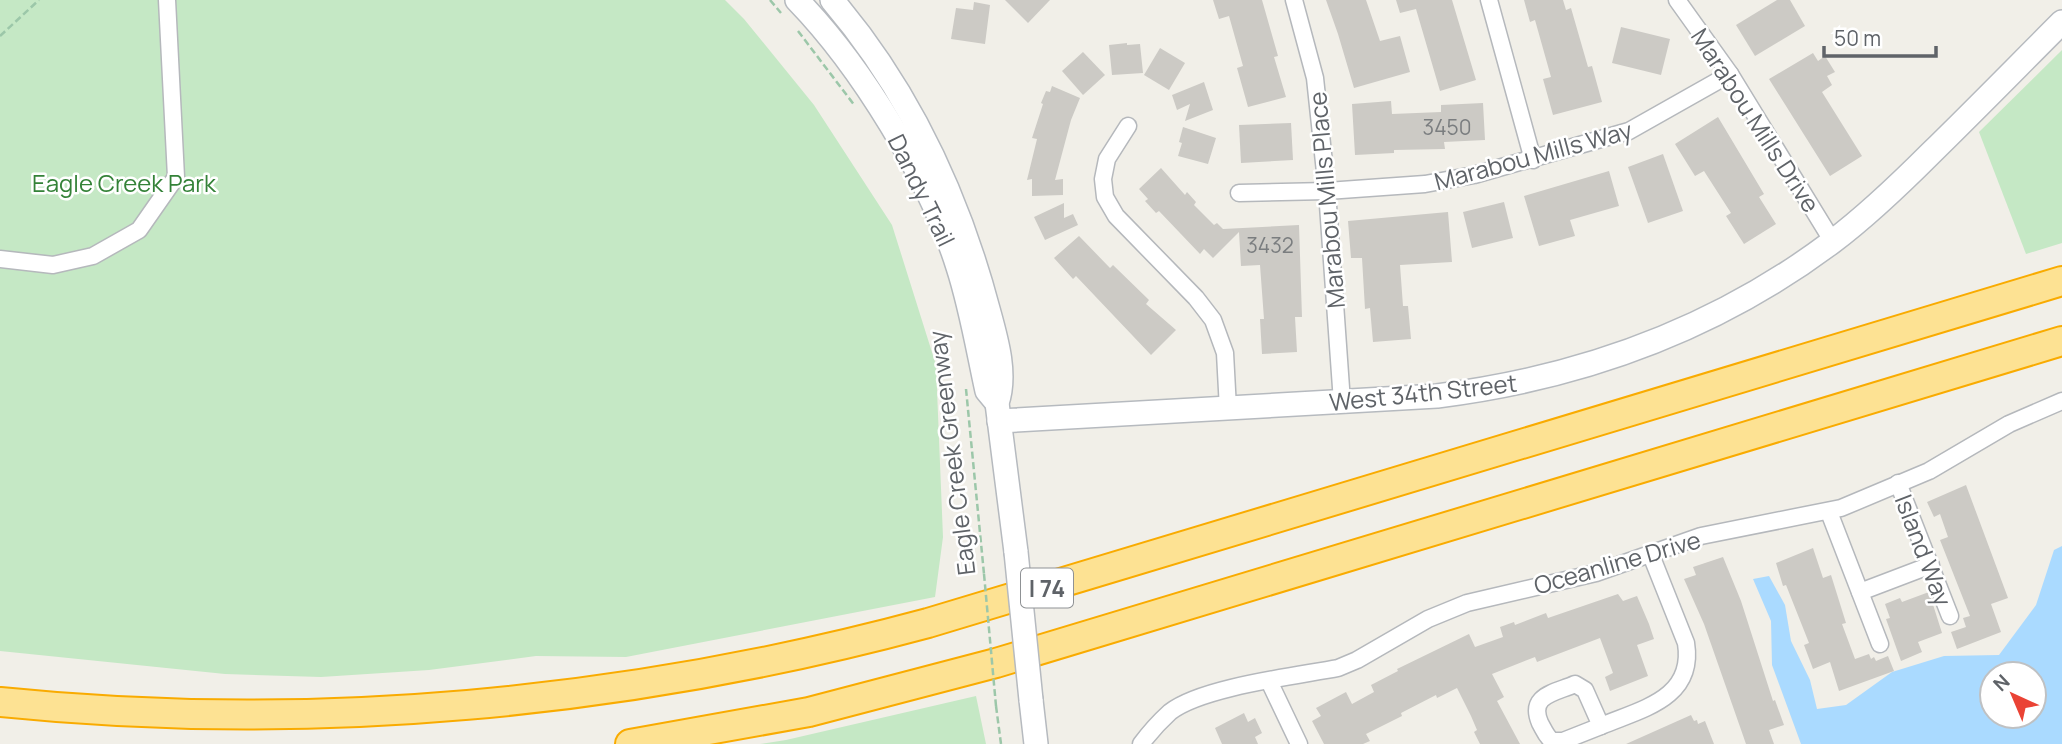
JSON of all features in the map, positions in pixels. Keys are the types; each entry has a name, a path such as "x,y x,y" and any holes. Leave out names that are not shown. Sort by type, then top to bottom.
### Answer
{"highway":[{"name":"I 74","path":"0,702 232,714 424,708 508,701 643,684 765,663 875,638 954,616 2062,281"},
{"name":"I 74","path":"629,744 809,712 996,663 2062,341"}],"main road":[{"name":"Dandy Trail","path":"832,0 896,87 928,145 953,201 982,283 993,329 1002,389 998,412 1017,552 1036,744"},
{"name":"Dandy Trail","path":"803,13 852,66 920,178 958,267 987,391 998,412"},
{"name":"West 34th Street","path":"998,412 1228,409 1481,390 1554,375 1618,356 1680,331 1733,305 1833,242 1897,187 2062,22"}],"street":[{"path":"0,259 53,265 93,256 139,230 176,177 167,0"},
{"name":"Marabou Mills Place","path":"1294,0 1315,78 1327,191 1342,402"},
{"path":"1489,0 1533,160"},
{"name":"Marabou Mills Drive","path":"1677,0 1730,74 1833,242"},
{"name":"Marabou Mills Way","path":"1239,192 1327,191 1425,184 1533,160 1641,126 1730,74"},
{"path":"1128,126 1107,159 1102,179 1105,197 1116,216 1196,298 1213,320 1225,353 1228,409"},
{"name":"Oceanline Drive","path":"1141,744 1160,721 1188,702 1221,691 1338,668 1428,619 1467,603 1596,573 1720,532 1829,512 1929,471 2009,424 2062,401"},
{"name":"Island Way","path":"1898,483 1950,616"},
{"path":"1829,512 1880,644"},
{"path":"1601,726 1663,700 1674,691 1685,672 1688,657 1686,643 1651,555"},
{"path":"1860,592 1931,565"},
{"path":"1269,681 1299,744"}],"path":[{"path":"0,36 39,0"},
{"path":"770,0 803,13 860,113"},
{"name":"Eagle Creek Greenway","path":"965,382 1001,744"}],"green space":[{"name":"Eagle Creek Park","path":"0,0 725,0 744,19 814,105 892,225 936,365 943,537 935,597 626,657 536,656 429,670 321,677 225,674 0,651"},
{"path":"2062,50 2062,243 2026,254 1979,132"},
{"path":"976,696 986,744 760,744 786,740"}],"water":[{"path":"2062,546 2062,744 1801,744 1772,665 1771,621 1753,579 1769,576 1785,605 1791,641 1810,680 1817,709 1846,705 1892,672 1944,656 1999,655 2036,605 2054,550"}],"building":[{"path":"1005,0 1050,0 1028,23"},
{"path":"1213,0 1262,0 1286,97 1248,107 1237,68 1243,66 1229,16 1219,19"},
{"path":"1326,0 1366,0 1380,41 1400,36 1410,72 1354,88"},
{"path":"1396,0 1452,0 1476,80 1440,91 1416,9 1400,13"},
{"path":"1524,0 1563,0 1566,10 1571,8 1588,67 1592,66 1602,102 1553,115 1543,79 1551,77 1535,20 1530,22"},
{"path":"1777,0 1790,0 1805,26 1755,56 1736,25"},
{"path":"974,2 990,5 985,44 951,39 956,8 973,10"},
{"path":"1621,27 1670,39 1661,75 1612,63"},
{"path":"1140,44 1143,73 1112,75 1109,45"},
{"path":"1160,48 1185,63 1169,90 1144,75"},
{"path":"1083,52 1105,75 1083,95 1062,71"},
{"path":"1813,53 1818,61 1825,56 1835,72 1827,76 1832,85 1822,92 1862,156 1830,176 1769,79"},
{"path":"1204,82 1213,110 1185,121 1190,104 1177,110 1172,95"},
{"path":"1052,86 1080,98 1071,120 1055,180 1063,179 1063,195 1032,196 1032,179 1027,180 1037,139 1032,138 1043,104 1041,103 1046,91 1050,92"},
{"path":"1391,101 1392,114 1441,112 1441,105 1483,103 1485,140 1444,142 1445,149 1394,150 1394,153 1355,155 1352,104"},
{"path":"1718,117 1764,194 1759,197 1776,224 1744,244 1726,216 1731,213 1704,171 1695,176 1675,144"},
{"path":"1291,123 1293,160 1241,163 1239,125"},
{"path":"1183,127 1216,138 1208,164 1178,156"},
{"path":"1663,154 1683,211 1648,223 1628,167"},
{"path":"1161,168 1185,195 1187,192 1196,202 1194,205 1214,225 1217,223 1223,229 1299,225 1302,317 1295,317 1297,352 1262,354 1260,319 1264,319 1260,265 1241,266 1239,232 1213,258 1204,249 1200,254 1159,211 1156,213 1145,201 1148,199 1139,189"},
{"path":"1609,171 1619,206 1570,220 1575,236 1539,246 1524,196"},
{"path":"1504,202 1513,238 1472,248 1463,212"},
{"path":"1064,203 1064,218 1073,214 1078,225 1045,240 1034,217"},
{"path":"1448,212 1452,262 1400,265 1403,306 1408,306 1411,339 1373,342 1370,308 1365,309 1362,258 1351,258 1348,221"},
{"path":"1079,236 1110,268 1113,265 1149,300 1146,304 1176,330 1151,355 1076,276 1073,279 1054,258"},
{"path":"1966,485 2008,598 1991,604 2001,632 1957,649 1951,632 1966,627 1963,618 1970,616 1940,540 1948,537 1940,514 1934,517 1927,502"},
{"path":"1813,548 1823,578 1831,575 1846,623 1842,624 1855,659 1869,654 1871,659 1874,657 1876,661 1888,656 1894,671 1839,691 1830,662 1813,669 1804,645 1809,643 1786,585 1783,586 1776,563"},
{"path":"1723,557 1741,601 1773,701 1775,700 1784,725 1769,730 1774,744 1746,744 1704,624 1684,579 1696,575 1693,567"},
{"path":"1929,592 1942,633 1918,642 1922,652 1901,661 1886,619 1890,618 1885,604 1900,598 1902,602"},
{"path":"1618,594 1623,601 1637,596 1649,624 1654,639 1637,645 1648,676 1610,691 1605,677 1613,673 1600,638 1537,662 1535,657 1492,674 1504,697 1497,701 1520,744 1480,744 1474,732 1477,730 1457,688 1437,698 1436,695 1401,713 1402,716 1366,734 1370,741 1363,744 1324,744 1312,721 1321,716 1316,708 1346,692 1352,704 1374,692 1371,685 1398,671 1397,669 1469,634 1475,647 1503,637 1500,627 1514,622 1515,625 1546,613 1548,618"},
{"path":"1244,713 1248,722 1255,718 1262,733 1255,737 1258,744 1222,744 1215,728"},
{"path":"1691,715 1698,724 1705,721 1714,744 1626,744"}]}
